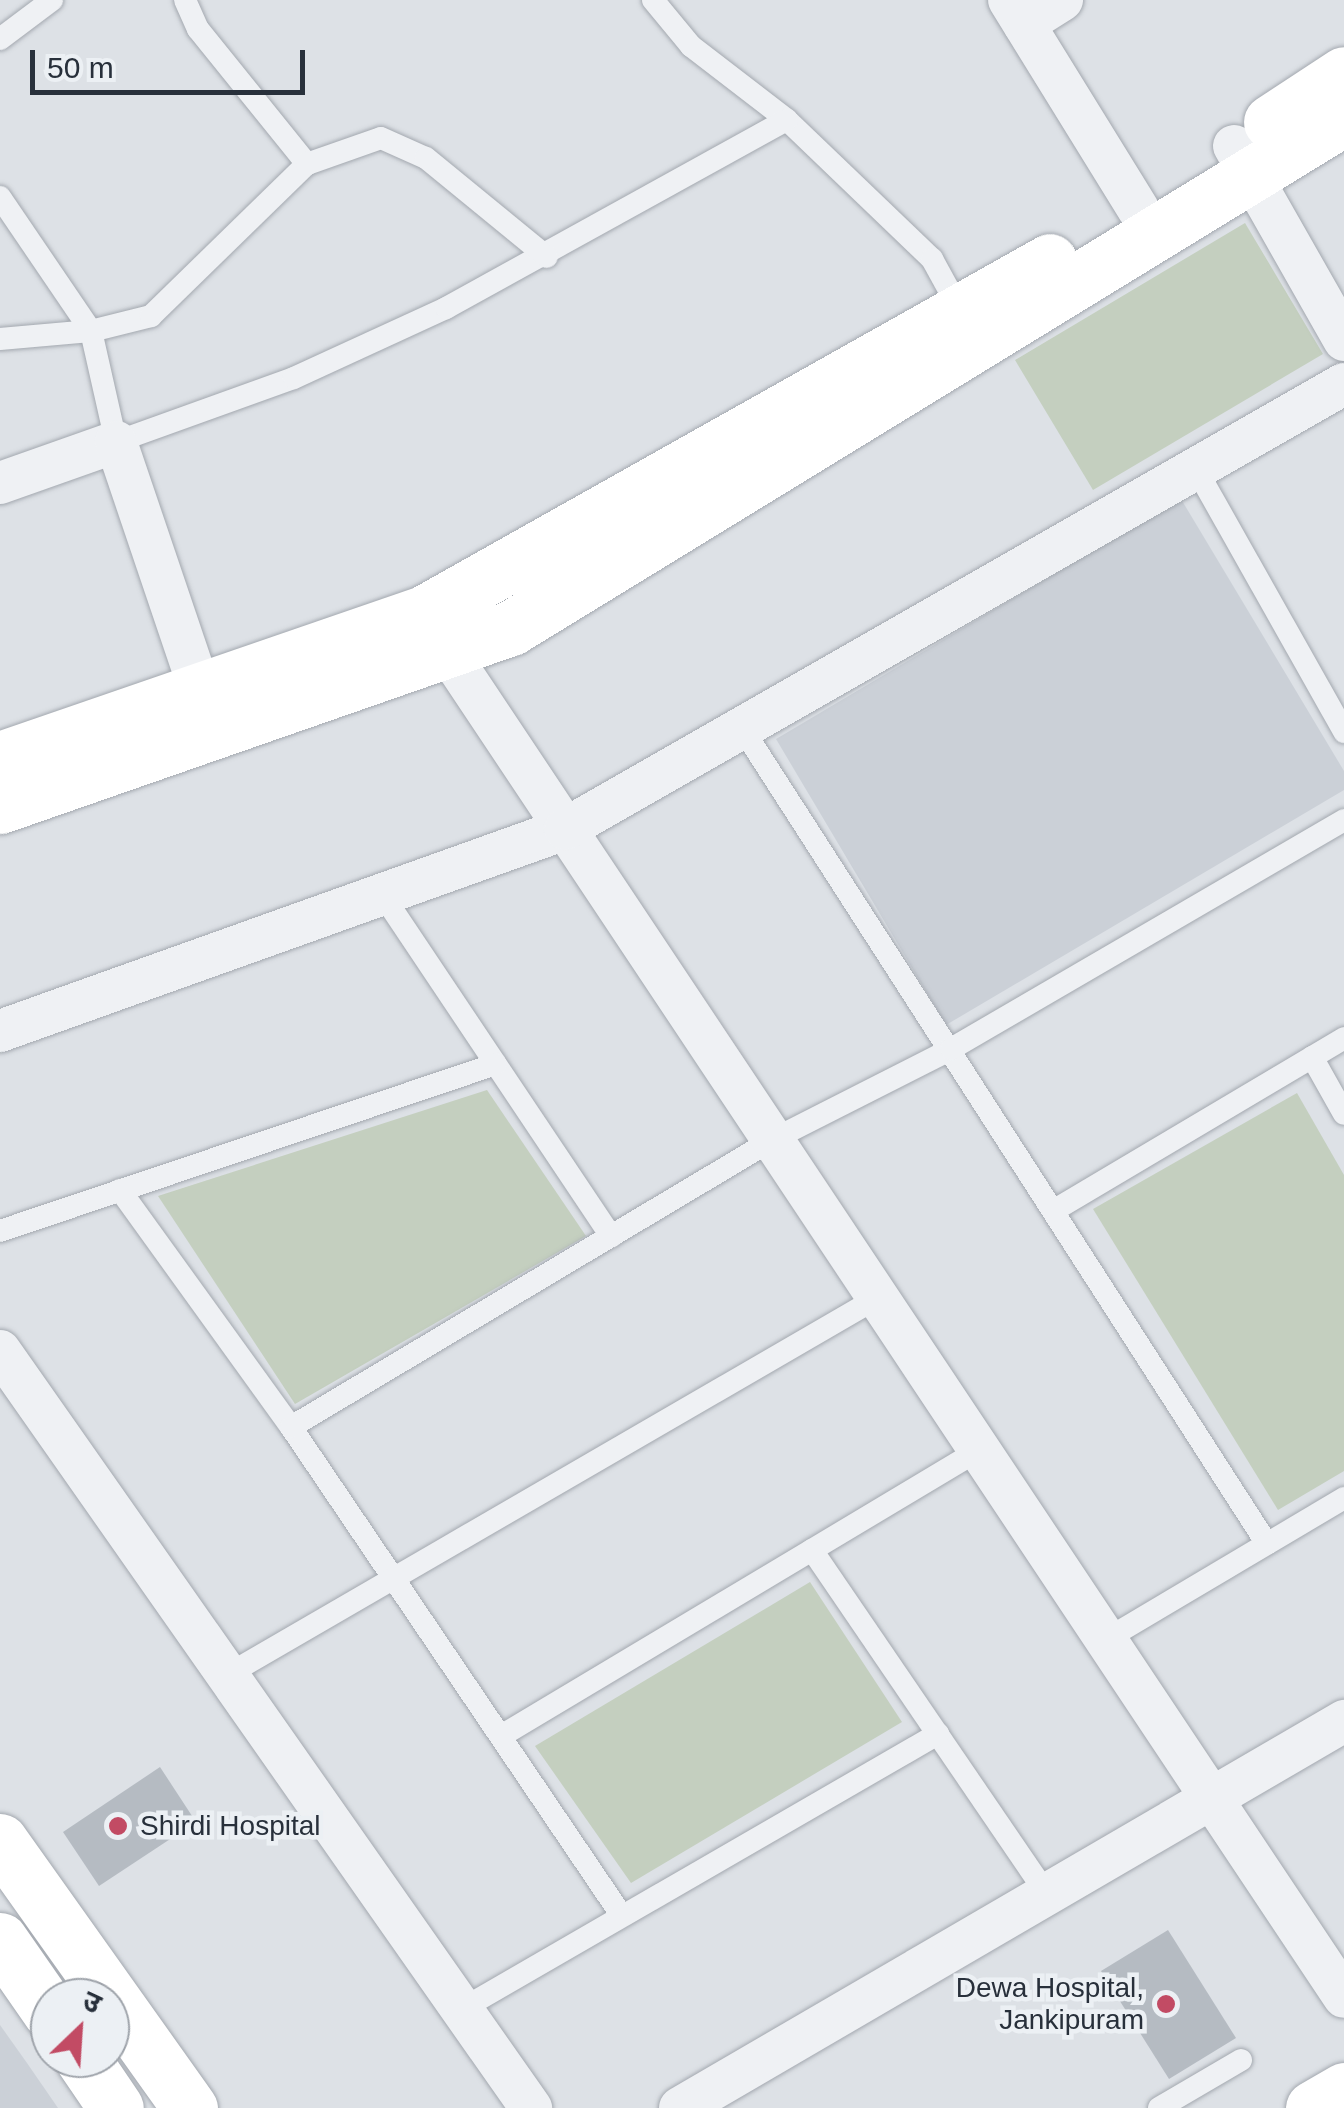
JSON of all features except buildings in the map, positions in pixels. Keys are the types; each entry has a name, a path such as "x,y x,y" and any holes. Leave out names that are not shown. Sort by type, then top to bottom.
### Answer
{"street":[{"path":"1062,0 1016,12 1138,209"},
{"path":"0,758 200,690 434,632 528,618 1243,161 1344,74"},
{"path":"0,806 434,632 1138,209 1344,118"},
{"path":"1243,161 1344,340"},
{"path":"0,1031 565,829 1344,384"},
{"path":"0,483 116,442 200,690"},
{"path":"434,632 1344,1997"},
{"path":"0,1351 531,2108"},
{"path":"680,2108 1344,1721"},
{"path":"0,1840 190,2108"},
{"path":"0,1940 30,1983"},
{"path":"96,2078 116,2108"},
{"path":"1313,2108 1344,2090"}],"lane":[{"path":"0,40 52,0"},
{"path":"185,0 198,30 307,164"},
{"path":"654,0 692,46 787,120 932,259 961,312"},
{"path":"0,197 92,331 116,442 294,378 547,257 787,120"},
{"path":"0,339 92,331 151,316 307,164 381,138 426,158 547,257"},
{"path":"1196,469 1344,732"},
{"path":"742,728 1268,1544"},
{"path":"291,1427 772,1140 951,1049 1344,820"},
{"path":"382,894 611,1236"},
{"path":"1053,1211 1344,1038"},
{"path":"1312,1057 1344,1114"},
{"path":"0,1231 496,1064"},
{"path":"120,1190 291,1427 622,1916"},
{"path":"227,1676 877,1298"},
{"path":"501,1736 979,1450"},
{"path":"1104,1640 1344,1498"},
{"path":"812,1550 1047,1894"},
{"path":"462,2009 938,1734"},
{"path":"1159,2108 1241,2060"}],"shaded area":[{"path":"1181,499 1344,771 1344,790 946,1025 776,739"},
{"path":"0,2025 30,2067 30,2078 37,2078 58,2108 0,2108"}],"green space":[{"path":"1245,223 1323,354 1093,490 1015,360"},
{"path":"487,1090 586,1236 295,1404 158,1196"},
{"path":"1297,1093 1344,1175 1344,1471 1278,1510 1093,1209"},
{"path":"810,1582 902,1722 631,1883 535,1746"}],"place":[{"name":"Shirdi Hospital","path":"118,1826"},
{"name":"Dewa Hospital, Jankipuram","path":"1166,2004"}]}
